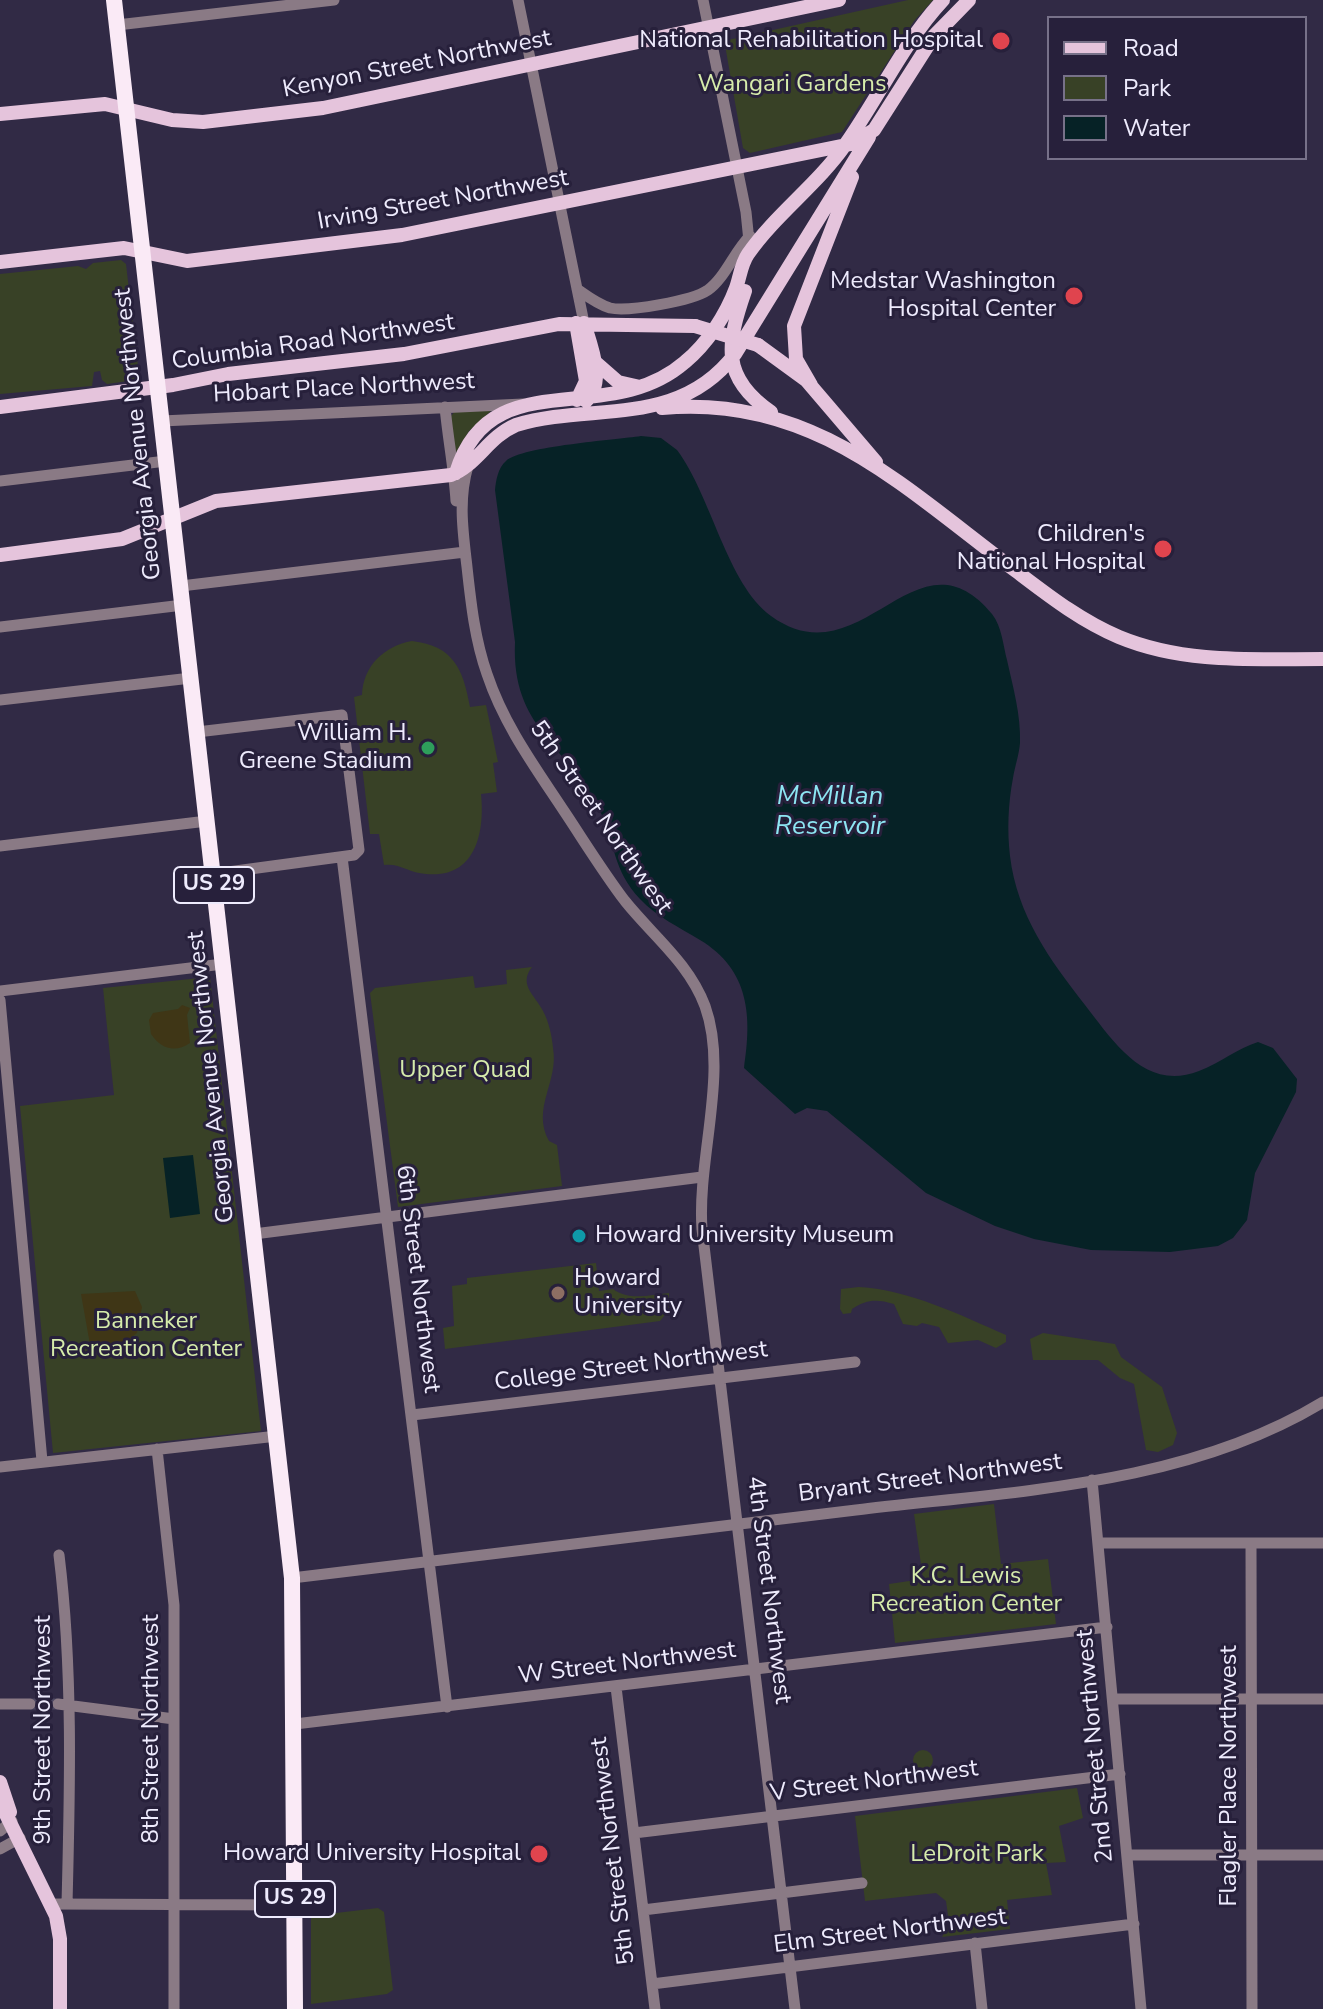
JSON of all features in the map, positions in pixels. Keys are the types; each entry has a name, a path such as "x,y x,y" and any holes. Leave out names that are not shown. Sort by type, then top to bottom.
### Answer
{"highway":[{"name":"Georgia Avenue Northwest","path":"114,0 292,1578 295,2009"}],"main road":[{"name":"Kenyon Street Northwest","path":"0,114 95,104 172,120 211,122 323,108 839,0"},
{"path":"844,146 910,40 943,0"},
{"name":"Irving Street Northwest","path":"0,262 124,248 171,260 194,261 402,235 844,146 860,141 874,130 934,36 969,0"},
{"path":"642,410 697,388 731,359 874,130"},
{"name":"Hobart Place Northwest","path":"466,466 467,444 481,427 502,412 528,404 583,399 649,386 685,362 710,335 730,303 750,244 844,146"},
{"path":"856,158 854,172 794,326 796,359 811,385 861,447 893,479"},
{"path":"750,244 748,278 732,330 731,359 746,390 779,417"},
{"path":"466,466 479,439 499,421 522,412 576,406 596,385 593,360 580,323"},
{"path":"580,323 586,381 583,399"},
{"name":"Columbia Road Northwest","path":"0,407 158,388 228,374 418,352 580,323 695,326 758,345 811,385"},
{"path":"593,360 618,382 649,386"},
{"path":"0,555 122,539 219,501 466,466 497,435 523,423 705,406 779,417 821,434 893,479 1066,608 1119,637 1192,657 1323,659"},
{"path":"0,1782 12,1821"},
{"path":"0,1802 51,1904 60,1934 60,2009"}],"street":[{"path":"117,25 334,0"},
{"path":"518,0 577,289 580,323"},
{"path":"577,289 602,305 623,309 701,294 713,286 732,254 750,244 703,0"},
{"name":"Hobart Place Northwest","path":"162,421 528,404"},
{"name":"5th Street Northwest","path":"445,407 449,454 466,466 456,502 477,638 505,718 617,890 683,966 705,1006 713,1055 702,1177"},
{"path":"0,481 166,461"},
{"path":"181,586 465,552"},
{"path":"0,627 183,605"},
{"path":"0,700 191,678"},
{"path":"197,732 338,714 344,717 357,826 359,850 354,855 213,874"},
{"path":"0,846 207,821"},
{"name":"6th Street Northwest","path":"342,857 447,1707"},
{"path":"0,991 223,964"},
{"path":"0,1000 42,1461"},
{"path":"254,1234 702,1177"},
{"name":"4th Street Northwest","path":"702,1177 702,1229 795,2009"},
{"name":"College Street Northwest","path":"412,1415 855,1362"},
{"name":"Bryant Street Northwest","path":"292,1578 1092,1480 1224,1448 1273,1429 1323,1402"},
{"path":"0,1467 277,1436"},
{"name":"8th Street Northwest","path":"157,1449 174,1605 174,2009"},
{"name":"2nd Street Northwest","path":"1092,1480 1141,2009"},
{"path":"1099,1543 1323,1543"},
{"name":"Flagler Place Northwest","path":"1251,1543 1252,2009"},
{"name":"9th Street Northwest","path":"59,1555 65,1585 63,1704 67,1904"},
{"name":"W Street Northwest","path":"295,1724 1107,1627"},
{"name":"5th Street Northwest","path":"616,1687 655,2009"},
{"path":"1113,1699 1323,1699"},
{"path":"0,1704 30,1704"},
{"path":"63,1704 174,1719"},
{"name":"V Street Northwest","path":"634,1833 1120,1774"},
{"path":"0,1831 12,1821"},
{"path":"0,1849 20,1838"},
{"path":"1128,1855 1323,1855"},
{"path":"643,1910 862,1883"},
{"path":"51,1904 295,1905"},
{"name":"Elm Street Northwest","path":"652,1984 1134,1924"},
{"path":"975,1943 982,2009"}],"green space":[{"name":"Wangari Gardens","path":"908,0 933,0 914,21 842,132 750,153 743,148 725,45 728,40"},
{"path":"121,260 126,264 139,375 135,380 107,384 102,380 100,371 94,372 92,386 0,394 0,274 78,266 86,269 93,263"},
{"path":"455,411 491,411 469,431 455,454 451,416"},
{"name":"William H. Greene Stadium","path":"412,641 438,648 447,654 460,671 470,707 486,705 498,762 493,763 497,792 481,794 481,823 474,850 456,869 443,874 426,874 384,865 379,834 370,834 354,697 362,695 366,675 377,659 393,647"},
{"name":"Upper Quad","path":"532,967 527,985 545,1015 553,1043 554,1060 543,1117 549,1141 557,1145 562,1186 398,1207 370,993 375,988 473,976 475,988 507,984 506,970"},
{"name":"Banneker Recreation Center","path":"210,977 261,1431 53,1453 20,1106 114,1095 103,988"},
{"path":"596,1263 599,1291 613,1289 633,1296 669,1293 669,1310 660,1321 445,1349 443,1328 454,1326 452,1286 467,1284 467,1278"},
{"path":"859,1287 897,1293 934,1305 1006,1335 1006,1342 996,1348 978,1340 948,1343 939,1327 922,1323 917,1326 903,1324 894,1304 882,1301 862,1303 851,1313 843,1314 840,1309 841,1289"},
{"path":"1043,1333 1115,1344 1121,1357 1162,1387 1177,1433 1173,1445 1158,1452 1146,1450 1134,1384 1120,1378 1098,1360 1033,1360 1030,1339"},
{"name":"K.C. Lewis Recreation Center","path":"994,1504 1001,1564 1048,1559 1056,1624 895,1643 889,1584 923,1579 914,1514"},
{"path":"923,1750 930,1753 933,1760 930,1767 923,1770 916,1767 913,1760 916,1753"},
{"name":"LeDroit Park","path":"1077,1788 1083,1818 1059,1826 1066,1862 1046,1863 1052,1895 1007,1900 1010,1929 942,1937 949,1923 946,1901 936,1893 865,1901 855,1816"},
{"path":"378,1908 384,1912 393,1990 387,1994 311,2004 311,1916"}],"sand":[{"path":"182,1005 190,1008 187,1015 190,1043 174,1049 164,1046 151,1034 149,1020 153,1013 178,1009"},
{"path":"135,1291 142,1307 137,1333 118,1348 91,1350 81,1294"}],"water":[{"name":"McMillan Reservoir","path":"641,436 661,438 677,450 700,490 743,583 771,616 804,631 833,631 913,592 938,585 964,590 992,614 1002,636 1020,733 1009,808 1010,856 1020,898 1048,954 1107,1034 1133,1060 1147,1069 1162,1075 1180,1076 1207,1068 1258,1042 1273,1048 1297,1079 1296,1092 1255,1173 1247,1220 1233,1238 1218,1246 1170,1252 1091,1250 1034,1239 995,1226 926,1193 827,1111 807,1108 795,1114 744,1068 747,1013 738,980 717,952 654,911 631,888 619,867 600,811 587,788 532,716 522,696 516,672 515,642 495,490 501,467 506,461 531,451"},
{"path":"193,1155 200,1214 170,1218 163,1158"}],"tunnel":[{"path":"30,1704 58,1704"}],"place":[{"name":"National Rehabilitation Hospital","path":"1001,41"},
{"name":"Medstar Washington Hospital Center","path":"1074,296"},
{"name":"Children's National Hospital","path":"1163,549"},
{"name":"William H. Greene Stadium","path":"428,748"},
{"name":"Howard University Museum","path":"579,1236"},
{"name":"Howard University","path":"558,1293"},
{"name":"Howard University Hospital","path":"539,1854"}]}
